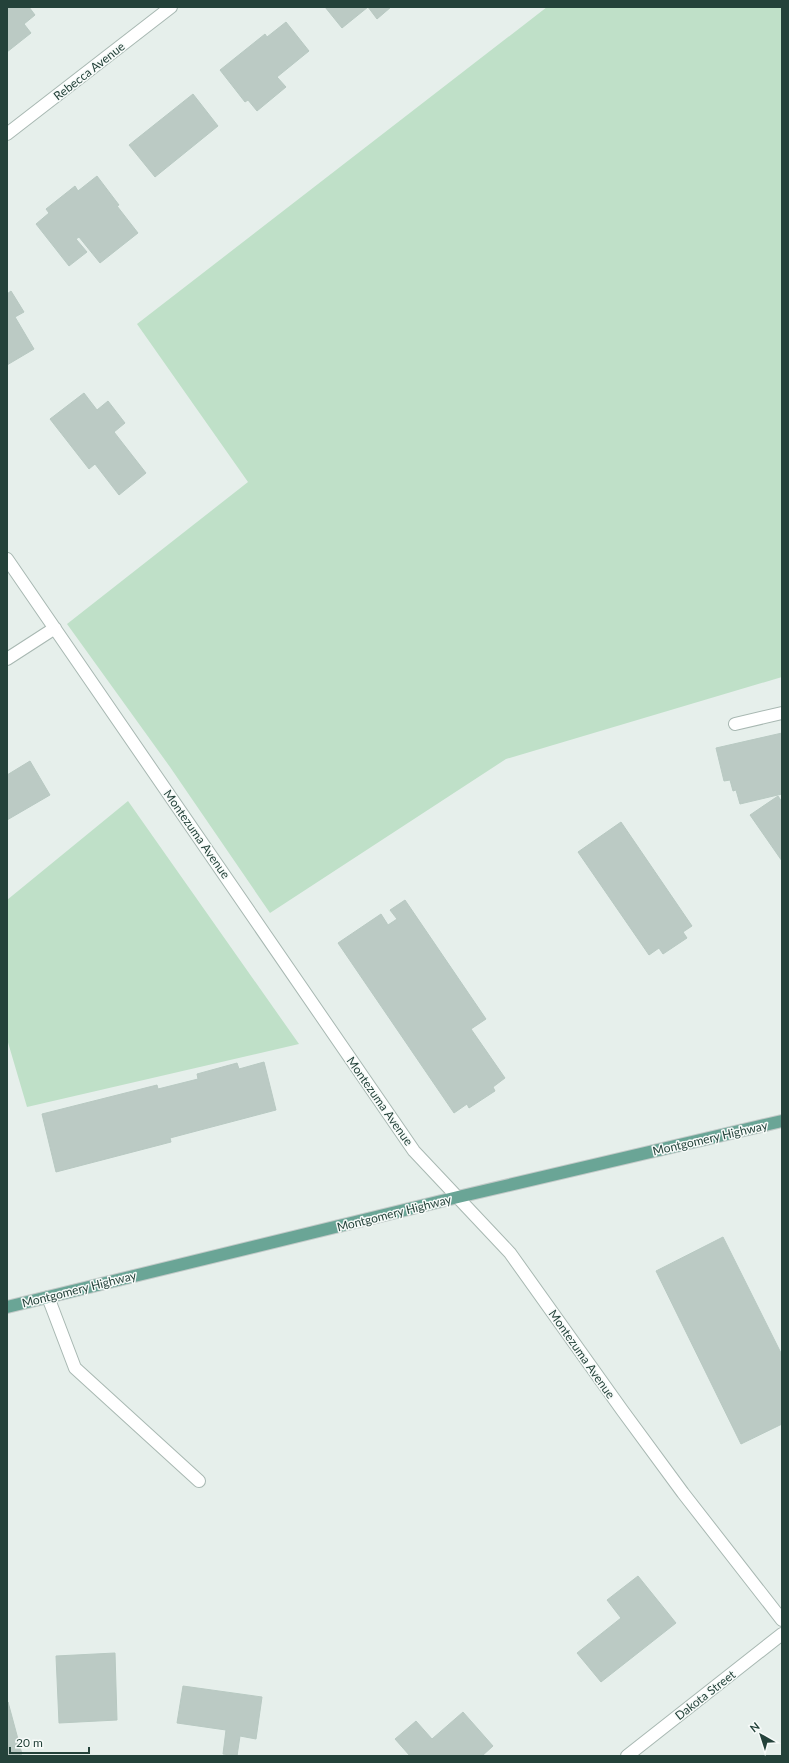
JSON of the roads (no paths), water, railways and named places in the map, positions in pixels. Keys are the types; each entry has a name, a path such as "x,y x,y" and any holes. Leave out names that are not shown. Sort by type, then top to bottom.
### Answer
{"main road":[{"name":"Montgomery Highway","path":"7,1307 458,1197 782,1121"}],"street":[{"name":"Rebecca Avenue","path":"7,134 171,7"},
{"name":"Montezuma Avenue","path":"7,560 414,1150 510,1253 683,1493 782,1620"},
{"path":"7,659 55,628"},
{"path":"735,724 782,713"},
{"path":"48,1297 75,1368 199,1482"},
{"name":"Dakota Street","path":"627,1756 782,1634"}]}
